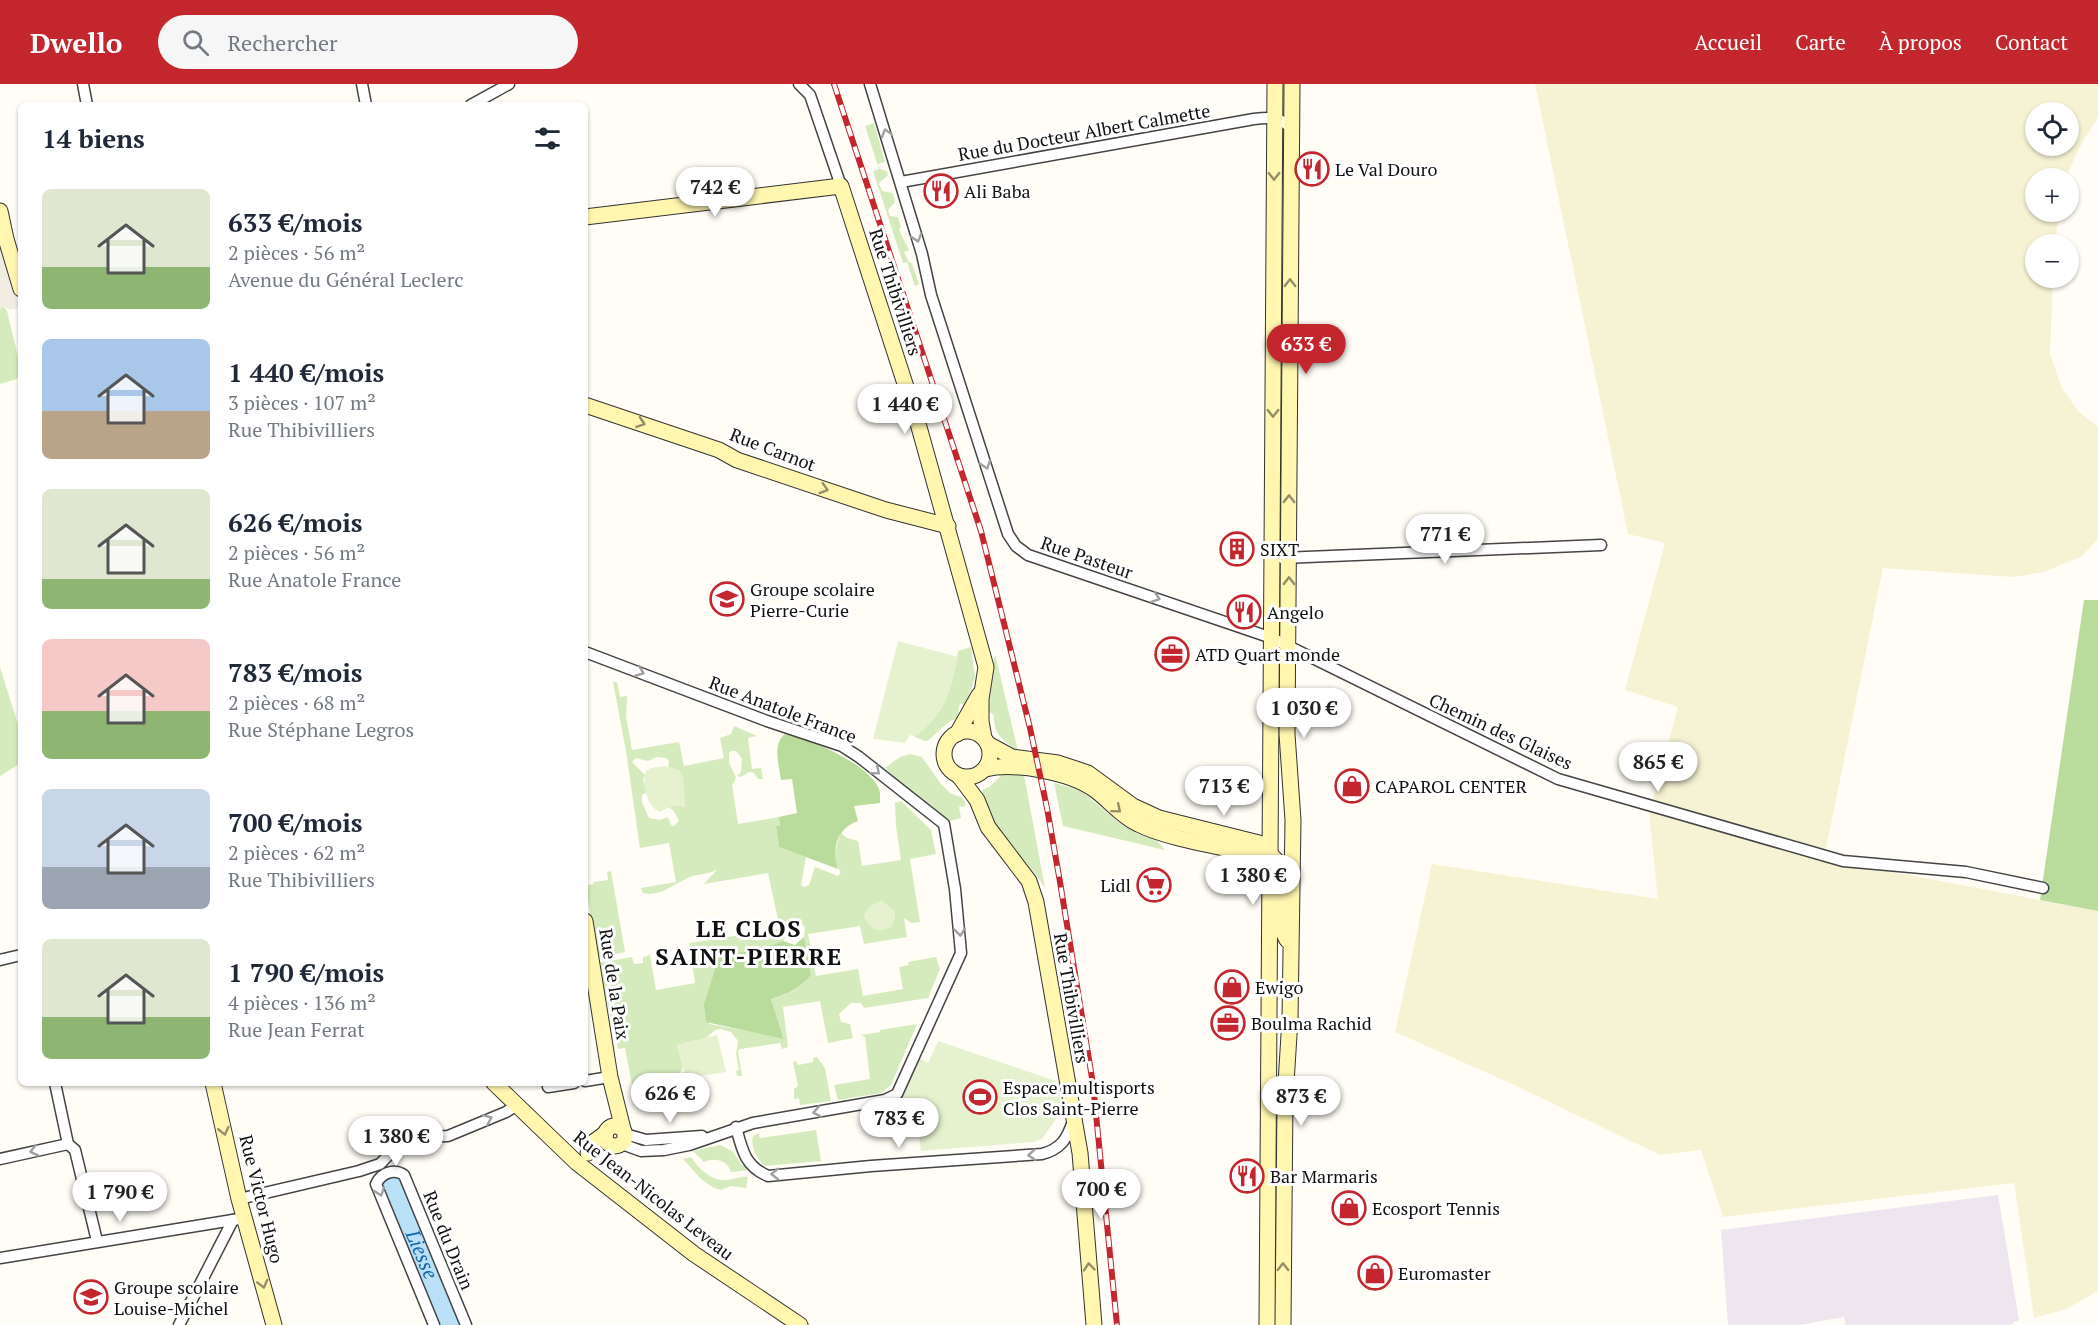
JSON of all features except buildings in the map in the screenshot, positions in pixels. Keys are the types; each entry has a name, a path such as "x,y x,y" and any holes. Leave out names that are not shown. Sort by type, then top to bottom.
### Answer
{"street":[{"path":"84,84 87,102"},
{"path":"362,84 365,102"},
{"path":"476,102 509,84"},
{"path":"588,217 841,186 810,95 799,84"},
{"path":"870,84 901,182"},
{"path":"1267,1325 1275,84"},
{"path":"1283,1325 1285,1072 1289,1034 1293,800 1287,734 1292,84"},
{"path":"1274,117 1285,121 1292,129"},
{"name":"Rue du Docteur Albert Calmette","path":"901,182 1274,117"},
{"name":"Rue Pasteur","path":"901,182 939,318 1008,534 1016,546 1028,555 1272,638"},
{"name":"Rue Thibivilliers","path":"841,186 916,416 986,667 981,722 986,741"},
{"path":"0,211 18,278"},
{"name":"Rue Carnot","path":"588,406 719,450 737,460 886,510 948,526"},
{"path":"1273,540 1289,557"},
{"path":"1273,558 1600,545"},
{"name":"Chemin des Glaises","path":"1272,638 1558,778 1843,861 1966,872 2043,888"},
{"name":"Rue Anatole France","path":"588,653 767,721 842,746 860,757 944,824 955,889 961,953 897,1094 885,1100 736,1127 689,1144 654,1151 635,1150 615,1135"},
{"name":"Rue Thibivilliers","path":"957,734 983,687"},
{"path":"1291,952 1281,928 1281,869 1270,853 1255,841 1159,818 1133,806 1096,777 1080,769 1012,756 970,732 957,734 948,742 944,755 948,768 959,776 974,777 983,770 1007,766 1073,778 1095,790 1131,820 1159,832 1244,852 1270,853 1292,830"},
{"path":"977,800 983,770 990,756 986,741"},
{"name":"Rue Thibivilliers","path":"959,776 977,800 988,827 1029,881 1036,902 1080,1153 1094,1325"},
{"name":"Rue de la Paix","path":"588,939 612,1083 615,1135"},
{"path":"0,960 18,956"},
{"path":"1269,960 1279,963 1282,968 1283,1009 1289,1034"},
{"path":"588,1081 612,1083"},
{"path":"56,1086 68,1144 75,1150 97,1241"},
{"name":"Rue Victor Hugo","path":"214,1086 239,1199 239,1219 274,1325"},
{"name":"Rue Jean-Nicolas Leveau","path":"497,1086 694,1254 800,1325"},
{"path":"548,1087 554,1086"},
{"path":"239,1199 380,1164 404,1139 448,1136 506,1112 517,1105"},
{"path":"736,1127 746,1159 755,1170 768,1176 1042,1154 1054,1151 1066,1138 1073,1121"},
{"path":"582,1157 599,1152 615,1135"},
{"path":"1066,1138 1080,1153"},
{"path":"0,1159 68,1144"},
{"path":"1268,1174 1274,1170 1284,1175"},
{"name":"Rue du Drain","path":"434,1325 376,1184 380,1177 392,1172 405,1175 466,1325"},
{"path":"0,1258 239,1219"},
{"path":"179,1325 239,1219"}],"shaded area":[{"path":"1535,84 2098,84 2098,118 2079,149 2079,102 2025,102 2025,156 2076,156 2070,168 2025,168 2025,222 2058,222 2056,234 2025,234 2025,288 2053,288 2050,354 2062,388 2078,411 2098,427 2098,539 2082,556 2044,572 2014,577 1883,568 1824,859 2098,911 2098,1291 2066,1309 2034,1318 2014,1183 1723,1217 1701,1150 1660,1155 1512,1084 1395,1032 1432,864 1658,899 1649,814 1678,707 1625,690 1665,543 1628,534"},
{"path":"0,248 9,264 18,307 11,310 4,307 0,309"},
{"path":"1998,1195 2019,1320 2009,1325 1846,1325 1844,1317 1799,1325 1728,1325 1721,1230"}],"green space":[{"path":"874,123 885,162 878,164 880,169 887,171 888,175 879,183 882,191 893,193 895,202 888,210 890,216 898,217 901,227 899,230 909,250 904,252 912,264 919,284 915,286 907,262 903,263 873,171 879,169 865,126"},
{"path":"4,307 7,311 18,357 18,377 0,384 0,309"},
{"path":"2084,600 2098,600 2098,911 2040,900"},
{"path":"898,641 958,657 949,692 940,710 926,727 916,736 910,735 905,743 873,739"},
{"path":"971,647 975,677 966,703 964,705 960,703 957,718 926,741 912,735 916,719 956,662 958,651"},
{"path":"995,654 1018,751 997,732 994,715 988,711 985,703"},
{"path":"0,667 18,724 18,765 0,776"},
{"path":"613,682 617,682 620,697 627,696 626,716 632,750 679,742 684,766 724,758 720,738 731,734 734,726 757,736 748,738 752,769 761,768 763,779 758,779 754,773 749,772 741,777 737,776 741,772 742,759 736,751 729,753 729,763 736,777 732,784 738,824 779,817 780,826 776,826 779,847 806,857 801,885 804,887 809,885 815,867 838,876 841,872 835,858 841,833 847,838 858,841 862,866 901,860 895,803 901,801 931,830 936,854 910,859 920,922 911,923 904,918 907,937 864,944 860,926 808,934 816,976 858,969 863,996 903,989 899,967 909,965 908,962 936,957 940,969 928,998 864,1008 861,1003 851,1003 839,1014 841,1022 850,1024 853,1038 828,1043 820,1001 783,1007 788,1047 782,1049 780,1043 740,1049 738,1051 742,1076 737,1076 736,1071 739,1070 736,1054 738,1041 731,1032 721,1029 715,1030 706,1038 677,1045 683,1067 677,1079 632,1085 625,1048 618,1049 598,963 632,957 634,964 643,963 643,957 650,955 656,990 695,983 689,943 780,929 768,873 704,884 717,870 687,878 656,893 643,893 641,888 676,882 669,843 640,848","holes":["657,757 666,758 669,761 668,767 680,771 684,807 679,805 668,807 674,811 679,821 674,826 671,825 668,817 660,820 649,818 642,802 642,795 647,792 643,780 645,775 632,762 636,758 648,761","794,922 799,922 805,927 804,937 811,975 793,990 771,999 784,1038 709,1024 724,954 755,951 783,941"]},
{"path":"785,734 822,746 849,760 870,776 879,789 880,803 854,806 858,821 845,829 838,840 835,854 838,869 779,847 776,826 780,826 779,817 797,813 792,779 781,780 778,761 777,749"},
{"path":"910,754 922,757 950,793 963,798 966,806 959,807 961,818 942,823 885,768 900,757"},
{"path":"666,766 680,771 683,776 685,807 672,806 660,812 648,800 645,776 646,771 651,768"},
{"path":"1003,774 1024,775 1045,888 1001,832 987,806 982,790 989,787"},
{"path":"1054,783 1080,790 1122,825 1138,834 1155,839 1165,850 1063,826"},
{"path":"611,871 625,952 597,958 588,885 593,882 608,880 607,872"},
{"path":"881,900 895,911 895,919 891,927 878,930 868,924 864,915 868,908"},
{"path":"804,937 811,975 793,990 771,999 784,1039 706,1022 704,1004 720,954 755,951 783,941 795,945"},
{"path":"917,1024 891,1085 881,1093 838,1100 834,1085 870,1079 865,1037 861,1035"},
{"path":"717,1035 726,1072 686,1078 677,1045"},
{"name":"Espace multisports Clos Saint-Pierre","path":"938,1041 1059,1082 1061,1112 1042,1139 1033,1142 921,1151 914,1099 903,1102 900,1095 919,1058 928,1063"},
{"path":"817,1057 825,1068 831,1101 800,1105 799,1098 794,1099 794,1089 798,1086 793,1062 796,1061 798,1065 813,1062 813,1058"},
{"path":"816,1130 821,1161 765,1166 753,1148 753,1136 758,1133 760,1138"},
{"path":"720,1145 732,1151 742,1165 749,1170 731,1172 724,1162 716,1160 704,1162 693,1151"},
{"path":"691,1157 702,1171 717,1179 748,1177 746,1188 731,1186 721,1190 714,1188 701,1179 683,1159"}],"waterway":[{"name":"Liesse","path":"393,1184 453,1325"}],"railway":[{"path":"834,84 981,531 1030,728 1047,808 1093,1084 1117,1325"}],"place":[{"name":"Le Val Douro","path":"1312,169"},
{"name":"Ali Baba","path":"941,191"},
{"name":"SIXT","path":"1237,549"},
{"name":"Groupe scolaire Pierre-Curie","path":"727,599"},
{"name":"Angelo","path":"1244,612"},
{"name":"ATD Quart monde","path":"1172,654"},
{"name":"CAPAROL CENTER","path":"1352,786"},
{"name":"Lidl","path":"1154,885"},
{"name":"Ewigo","path":"1232,987"},
{"name":"Boulma Rachid","path":"1228,1023"},
{"name":"Espace multisports Clos Saint-Pierre","path":"980,1097"},
{"name":"Bar Marmaris","path":"1247,1176"},
{"name":"Ecosport Tennis","path":"1349,1208"},
{"name":"Euromaster","path":"1375,1273"},
{"name":"Groupe scolaire Louise-Michel","path":"91,1297"}],"district":[{"name":"LE CLOS SAINT-PIERRE","path":"749,942"}]}
